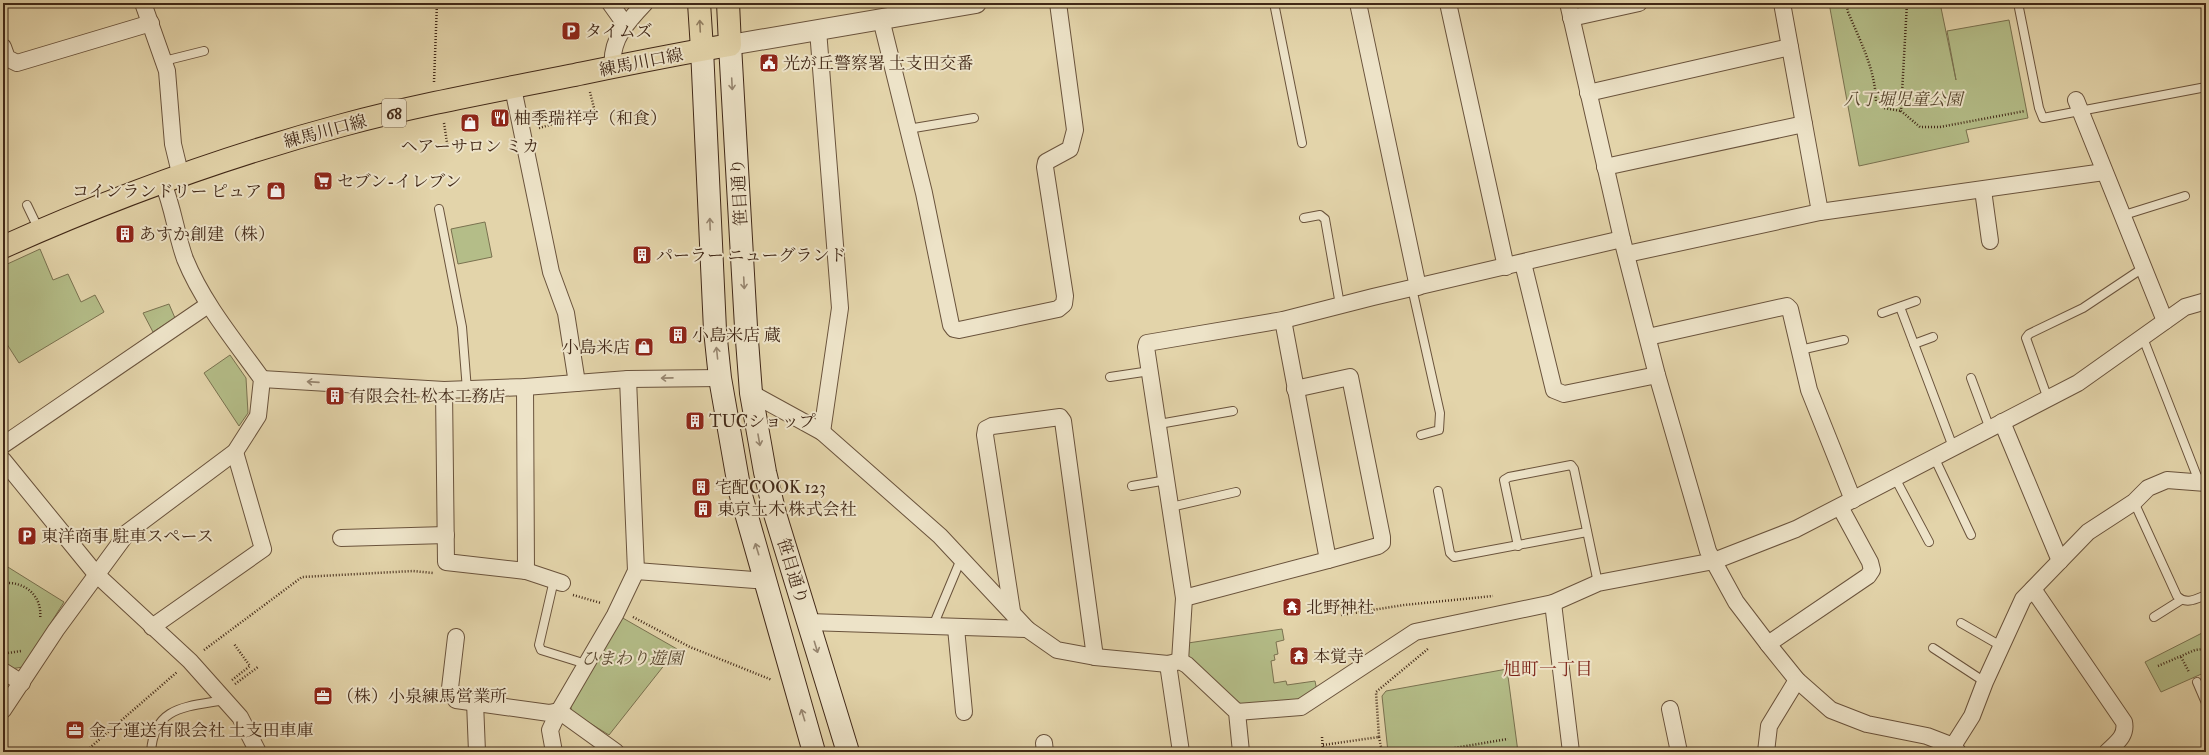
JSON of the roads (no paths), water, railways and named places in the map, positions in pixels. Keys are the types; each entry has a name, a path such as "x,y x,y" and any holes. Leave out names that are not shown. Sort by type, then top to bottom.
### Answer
{"main road":[{"name":"笹目通り","path":"699,3 715,330 720,378 740,492 767,581 797,697 814,752"},
{"name":"笹目通り","path":"728,3 751,393 765,472 775,514 848,752"},
{"name":"練馬川口線","path":"3,247 39,231 235,157 344,125 439,113 512,88 702,49 730,45"}],"street":[{"path":"3,710 56,630 128,532 235,452 258,416 262,379 208,305 186,259 172,180 173,144 167,71 143,3"},
{"path":"610,3 625,24"},
{"path":"613,68 612,55 619,33 625,24 645,3"},
{"path":"730,45 976,3"},
{"path":"881,19 924,193 951,325 954,329 959,330 1058,309 1064,304 1065,296 1045,167 1046,162 1070,149 1075,130 1058,3"},
{"path":"1358,3 1415,287"},
{"path":"1448,3 1506,267"},
{"path":"1640,3 1570,10 1624,247 1657,375 1708,551 1736,602 1768,644 1797,680 1831,710 1867,724 1926,736 1955,749 1972,716 1985,682 2023,598 2088,532 2134,502 2148,488 2167,480 2203,484"},
{"path":"1782,3 1820,212"},
{"path":"3,47 7,58 17,63 151,23"},
{"path":"818,30 840,308 822,432"},
{"path":"1588,93 1790,48"},
{"path":"512,88 551,272 566,313 577,383"},
{"path":"2078,106 2121,216 2165,321"},
{"path":"1605,167 1804,124"},
{"path":"1181,752 1174,662 1184,598 1159,424 1146,347 1147,343 1283,320 1415,287 1523,263 1624,247 1820,212 2104,172"},
{"path":"1983,190 1990,241"},
{"path":"1523,263 1554,390 1564,394 1657,375"},
{"path":"1237,712 1301,707 1415,632 1553,604 1598,583 1714,562 1796,529 1847,504 1934,457 2078,383 2185,307 2206,301"},
{"path":"3,445 208,305"},
{"path":"1648,337 1787,306 1790,309 1809,390 1847,504 1872,570 1868,576 1768,644"},
{"path":"1283,320 1328,560"},
{"path":"1184,598 1328,560 1378,546 1382,543 1350,377 1295,389"},
{"path":"262,379 444,390 467,390 525,387 628,378 720,378"},
{"path":"554,752 550,730 559,711 618,609 636,571 628,378"},
{"path":"525,387 526,571"},
{"path":"444,390 446,562 526,571 556,584"},
{"path":"751,393 822,432 940,536 960,559 1012,611 1027,629 1057,650 1095,657 1174,662 1187,665 1237,712 1241,752"},
{"path":"1012,611 985,435 986,429 992,426 1060,417 1063,422 1095,657"},
{"path":"1996,425 2060,562"},
{"path":"152,627 263,549 235,452"},
{"path":"3,460 96,574 190,661 240,717 258,752"},
{"path":"341,538 446,535"},
{"path":"636,571 767,581"},
{"path":"2033,589 2124,722 2125,728 2123,736 2107,752"},
{"path":"1553,604 1571,752"},
{"path":"808,622 956,628 1027,629"},
{"path":"956,628 964,712"},
{"path":"456,637 450,688 456,700 549,713 559,711 616,752"},
{"path":"3,671 22,683"},
{"path":"1766,752 1769,726 1797,680"},
{"path":"475,702 477,752"},
{"path":"1670,709 1679,752"}],"lane":[{"path":"1274,3 1302,144"},
{"path":"2018,3 2039,108 2043,118 2078,106 2206,87"},
{"path":"164,61 204,51"},
{"path":"908,129 974,118"},
{"path":"2121,216 2185,196"},
{"path":"28,205 39,231"},
{"path":"439,209 462,327 467,390"},
{"path":"1304,218 1320,215 1324,219 1340,305"},
{"path":"2048,399 2026,338 2030,334 2083,308 2143,268"},
{"path":"1415,287 1440,412 1439,430 1421,435"},
{"path":"1882,313 1916,301"},
{"path":"1900,307 1952,448"},
{"path":"1914,344 1933,337"},
{"path":"2143,338 2203,484"},
{"path":"1800,350 1844,340"},
{"path":"1110,377 1150,371"},
{"path":"1971,378 1996,425"},
{"path":"1159,424 1233,411"},
{"path":"1934,457 1971,535"},
{"path":"1518,546 1504,480 1509,477 1571,465 1574,469 1598,583"},
{"path":"1895,478 1929,542"},
{"path":"1132,486 1167,480"},
{"path":"1438,491 1450,554 1454,557 1587,532"},
{"path":"1171,507 1236,492"},
{"path":"2134,502 2177,596 2181,600 2190,601 2206,595"},
{"path":"933,626 960,559"},
{"path":"556,584 539,645 541,650 586,664"},
{"path":"2154,618 2181,600"},
{"path":"1961,623 2001,646"},
{"path":"1933,648 1985,682"},
{"path":"2197,682 2206,702"},
{"path":"150,752 155,729 167,714 178,708 219,701 221,696"}],"place":[{"name":"タイムズ","path":"571,31"},
{"name":"光が丘警察署 土支田交番","path":"769,63"},
{"name":"柚季瑞祥亭（和食）","path":"500,118"},
{"name":"ヘアーサロン ミカ","path":"470,123"},
{"name":"セブン-イレブン","path":"323,181"},
{"name":"コインランドリー ピュア","path":"276,191"},
{"name":"あすか創建（株）","path":"125,234"},
{"name":"パーラー ニューグランド","path":"642,255"},
{"name":"小島米店 蔵","path":"678,335"},
{"name":"小島米店","path":"644,347"},
{"name":"有限会社 松本工務店","path":"335,396"},
{"name":"TUCショップ","path":"695,421"},
{"name":"宅配COOK 123","path":"701,487"},
{"name":"東京土木 株式会社","path":"703,509"},
{"name":"東洋商事 駐車スペース","path":"27,536"},
{"name":"北野神社","path":"1292,607"},
{"name":"本覚寺","path":"1299,656"},
{"name":"（株）小泉練馬営業所","path":"323,696"},
{"name":"金子運送有限会社 土支田車庫","path":"75,730"}],"district":[{"name":"旭町一丁目","path":"1548,669"}],"park label":[{"name":"八丁堀児童公園","path":"1903,99"},
{"name":"ひまわり遊園","path":"632,658"}]}
